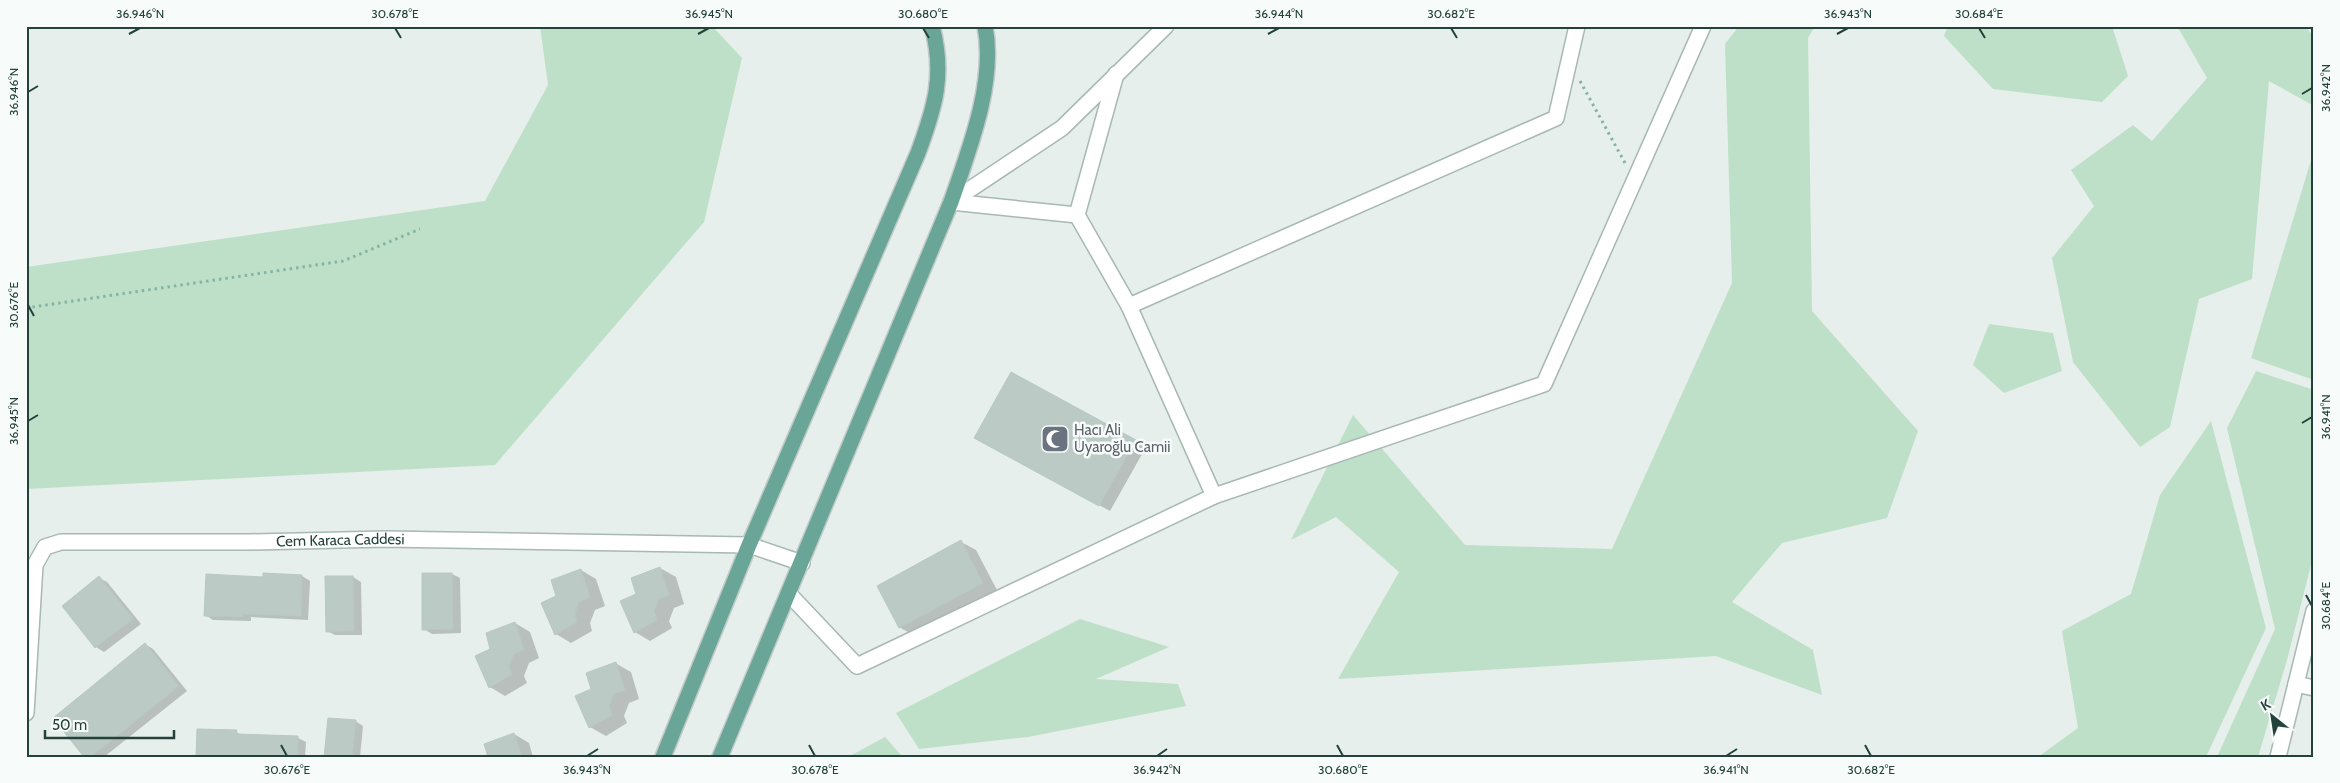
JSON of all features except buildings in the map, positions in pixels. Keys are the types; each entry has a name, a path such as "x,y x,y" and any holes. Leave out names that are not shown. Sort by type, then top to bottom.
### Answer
{"main road":[{"path":"663,757 749,545 918,153 931,116 939,79 936,41 932,26"},
{"path":"720,757 951,202 975,135 987,67 985,26"}],"street":[{"path":"951,202 1062,128 1166,26"},
{"path":"1129,306 1556,118 1577,26"},
{"path":"789,594 857,666 1214,496 1544,384 1703,26"},
{"path":"1116,74 1077,215 1129,306 1214,496"},
{"path":"951,202 1077,215"},
{"name":"Cem Karaca Caddesi","path":"26,713 35,565 45,547 61,542 249,542 385,539 749,545 802,563"},
{"path":"2278,757 2314,611"},
{"path":"2296,684 2314,688"}],"path":[{"path":"1569,60 1634,181"},
{"path":"26,308 343,261 420,229"}],"green space":[{"path":"540,26 712,26 742,58 704,222 495,465 26,489 26,267 485,201 548,85"},
{"path":"1739,26 1815,26 1808,38 1812,311 1918,431 1887,518 1782,543 1732,602 1813,650 1822,695 1716,656 1338,679 1399,572 1336,517 1291,540 1353,415 1465,545 1612,549 1732,283 1725,44"},
{"path":"1948,26 2112,26 2128,76 2102,102 1993,89 1944,36"},
{"path":"2177,26 2305,26 2314,37 2314,106 2269,81 2252,279 2199,299 2170,427 2140,447 2073,362 2052,258 2094,206 2071,170 2133,125 2152,141 2207,78"},
{"path":"2312,157 2314,158 2314,380 2251,358"},
{"path":"1989,324 2053,333 2062,371 2004,393 1973,365"},
{"path":"2256,371 2314,390 2314,553 2287,660 2258,757 2217,757 2275,629 2227,428"},
{"path":"2211,421 2266,628 2206,757 2038,757 2078,728 2062,631 2131,594 2160,495"},
{"path":"1080,619 1169,647 1096,679 1178,684 1186,706 1028,737 919,749 896,713"},
{"path":"885,737 901,755 848,757"}],"place":[{"name":"Hacı Ali Uyaroğlu Camii","path":"1055,439"}]}
